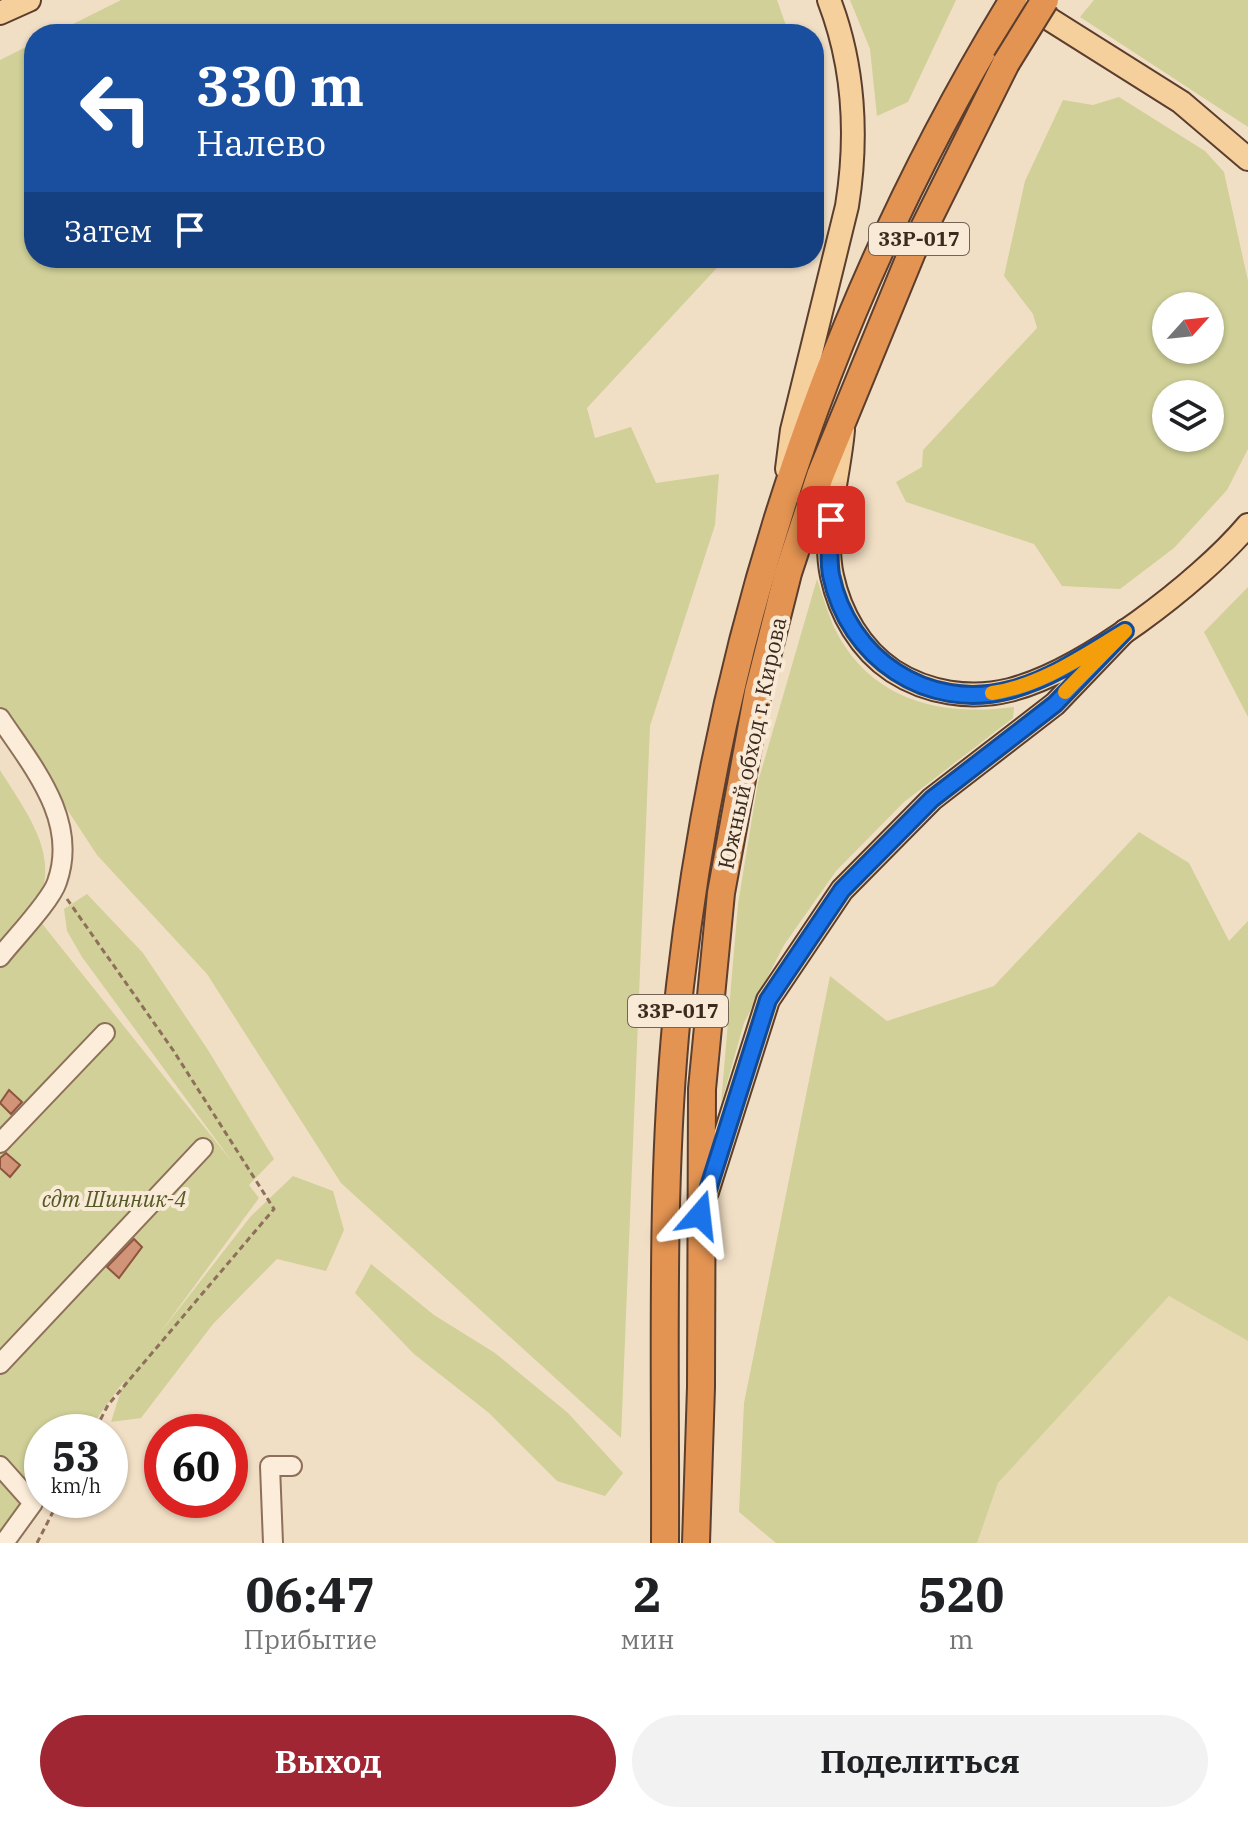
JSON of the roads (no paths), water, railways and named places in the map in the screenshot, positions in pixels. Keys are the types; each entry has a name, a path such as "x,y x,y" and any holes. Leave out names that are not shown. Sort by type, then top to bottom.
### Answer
{"highway":[{"name":"Южный обход г. Кирова","path":"665,1543 672,1094 680,988 703,817 723,718 754,594 785,491 837,351 889,229 933,138 983,49 1016,0"},
{"name":"Южный обход г. Кирова","path":"696,1543 701,1387 702,1089 710,983 737,796 758,692 788,573 820,476 912,252 1006,63 1045,0"}],"main road":[{"path":"0,13 29,0"},
{"path":"785,491 792,430 847,206 852,171 851,93 843,47 829,0"},
{"path":"1016,0 1181,102 1248,159"},
{"path":"844,421 831,520 831,574 838,598 856,634 882,664 917,685 939,691 986,694 1024,686 1054,673 1125,631"},
{"path":"700,1215 768,1000 842,890 932,799 1055,704 1125,631 1214,560 1248,525"}],"street":[{"path":"0,718 50,794 57,813 62,856 57,885 0,957"},
{"path":"0,1143 105,1033"},
{"path":"0,1364 203,1148"},
{"path":"0,1466 33,1503 4,1543"},
{"path":"273,1543 270,1466 292,1466"}],"park label":[{"name":"сдт Шинник-4","path":"114,1199"}]}
